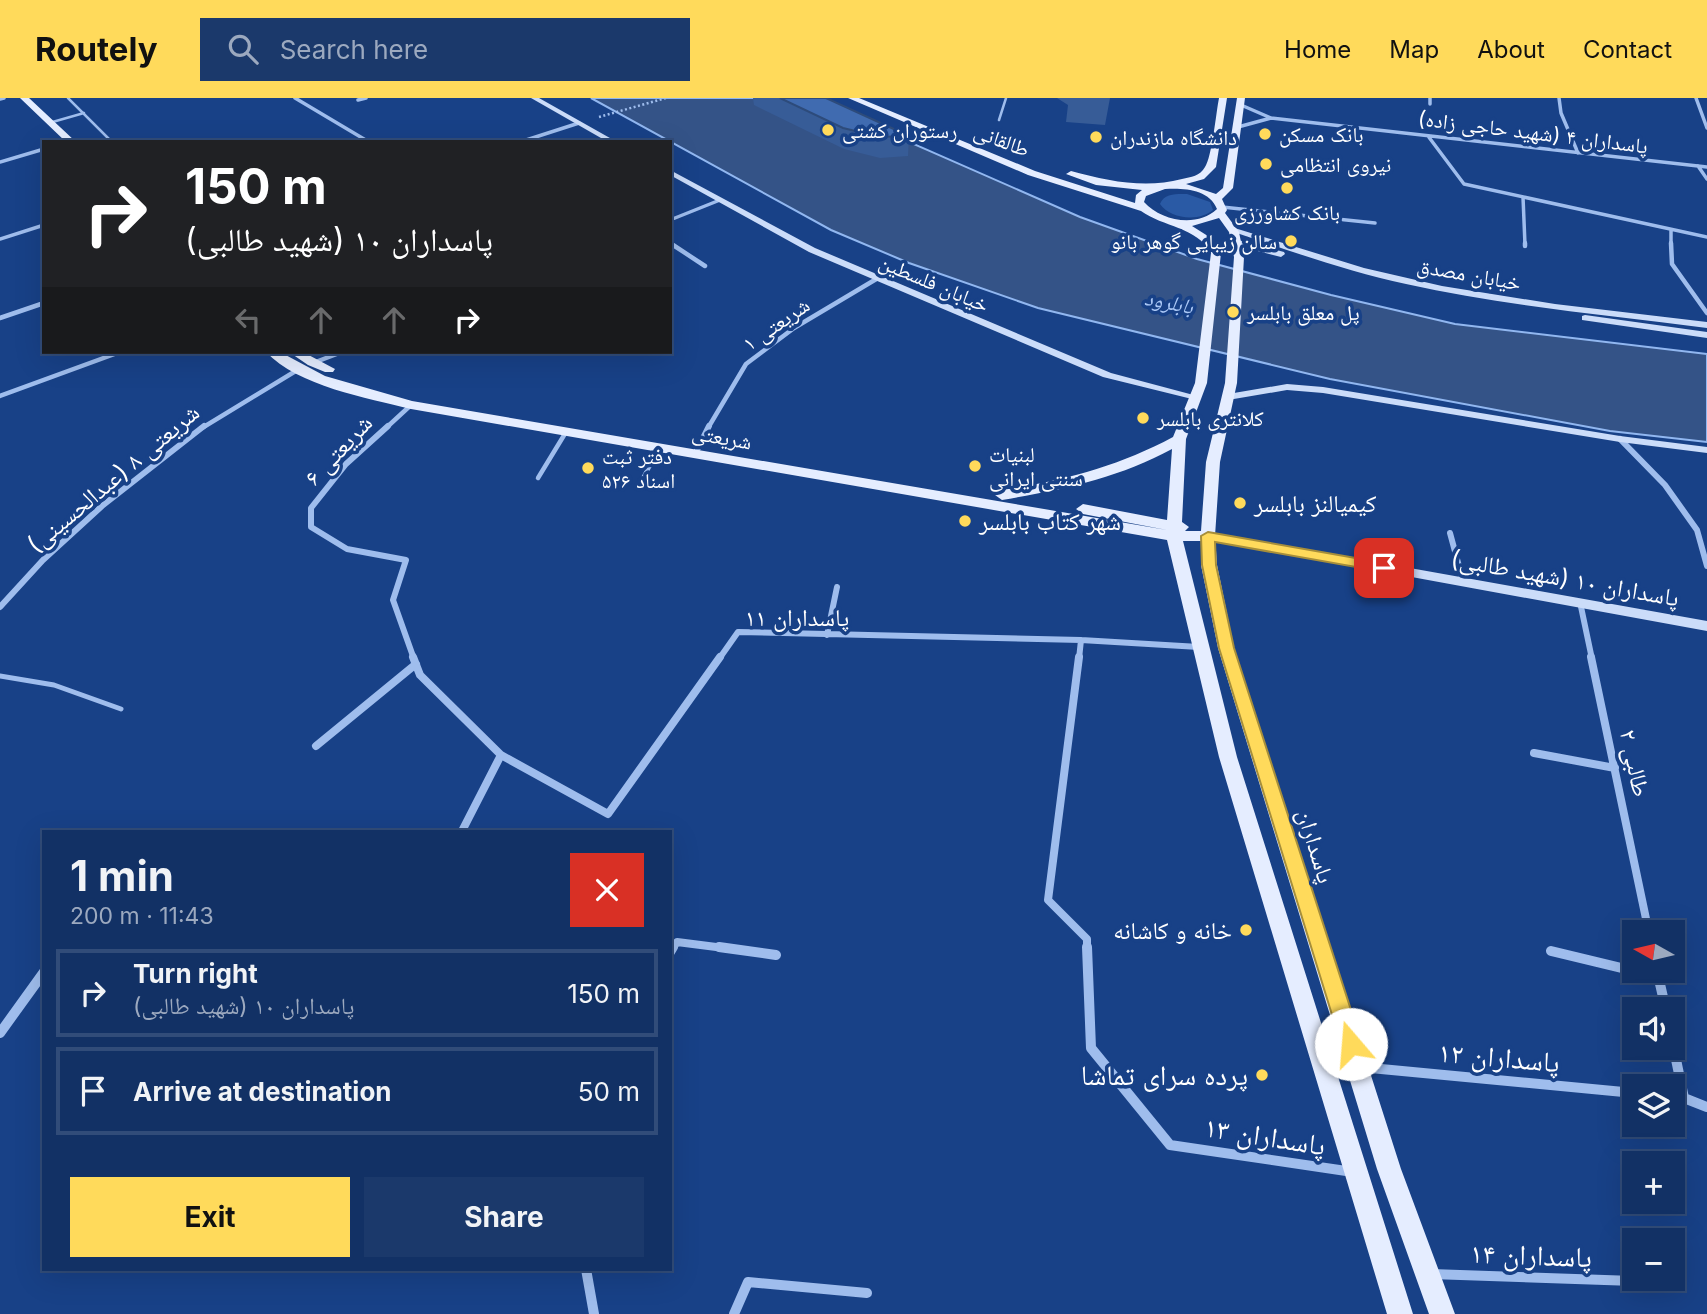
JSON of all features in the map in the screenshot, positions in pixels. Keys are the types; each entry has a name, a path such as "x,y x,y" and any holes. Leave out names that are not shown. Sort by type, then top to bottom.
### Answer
{"main road":[{"path":"9,98 50,136"},
{"path":"24,98 70,140"},
{"name":"طالقانی","path":"852,98 1103,198 1142,208 1200,234 1216,253 1201,383 1196,397"},
{"path":"878,98 913,112"},
{"path":"1142,208 1140,196 1159,187 1196,179 1209,171 1223,98"},
{"path":"1164,219 1195,222 1210,219 1219,206 1226,192 1241,102"},
{"path":"1062,171 1111,184 1191,188 1219,206 1238,243"},
{"path":"1103,198 1110,198 1115,193 1116,188 1111,184"},
{"name":"پاسداران","path":"1238,243 1229,390 1213,462 1208,536 1209,565 1226,648 1389,1169 1442,1314"},
{"name":"شریعتی","path":"275,354 297,369 369,395 411,405 659,447 697,449 1002,495 1174,530"},
{"name":"شریعتی","path":"299,354 313,363 367,382 420,395 697,449 1174,530"},
{"path":"1196,397 1179,439 1174,530 1200,647 1269,896 1399,1314"},
{"path":"1002,495 1055,488 1119,469 1147,458 1179,439"},
{"path":"1174,530 1208,536"}],"street":[{"path":"295,98 366,140"},
{"path":"358,100 366,98"},
{"path":"534,98 610,140"},
{"path":"1430,98 1430,104"},
{"path":"1559,98 1561,113 1578,153"},
{"path":"1697,100 1707,103"},
{"path":"1697,100 1707,128"},
{"name":"پاسداران ۴ (شهید حاجی زاده)","path":"1241,102 1271,118 1707,167"},
{"name":"پاسداران ۴ (شهید حاجی زاده)","path":"1238,127 1271,118"},
{"path":"526,140 579,123"},
{"path":"1428,136 1464,184 1707,237"},
{"path":"0,162 42,150"},
{"path":"1698,166 1707,179"},
{"name":"خیابان فلسطین","path":"672,174 812,250 1107,375 1196,397"},
{"path":"1523,197 1525,246"},
{"path":"672,219 720,200"},
{"path":"1219,206 1374,223"},
{"path":"0,239 42,226"},
{"name":"خیابان مصدق","path":"1231,228 1319,259 1405,281 1480,295 1707,325"},
{"path":"1671,230 1672,264 1707,313"},
{"name":"خیابان مصدق","path":"1238,243 1388,283 1468,300 1707,335"},
{"path":"672,244 705,266"},
{"name":"شریعتی ۱","path":"697,449 746,364 794,328 878,278"},
{"path":"0,318 42,304"},
{"path":"0,396 115,354"},
{"name":"شریعتی ۸ (عبدالحسینی)","path":"0,605 42,561 165,454 227,409 297,369 337,354"},
{"path":"1229,390 1287,387 1323,390 1620,439 1707,450"},
{"name":"شریعتی ۶","path":"411,405 346,464 311,508 311,527 347,549 407,560 393,600 420,675 501,755"},
{"path":"1620,439 1665,485 1698,530 1707,566"},
{"path":"1450,533 1463,581"},
{"name":"پاسداران ۱۰ (شهید طالبی)","path":"1208,536 1707,626"},
{"path":"827,635 837,587"},
{"name":"طالبی ۲","path":"1580,602 1646,920"},
{"name":"پاسداران ۱۱","path":"501,755 608,814 738,632 1081,640 1200,647"},
{"name":"پاسداران ۱۳","path":"1081,640 1048,900 1087,939 1091,1048 1170,1144 1354,1172"},
{"path":"316,746 416,664"},
{"path":"1534,753 1615,768"},
{"path":"463,830 501,755"},
{"path":"672,949 677,942 776,955"},
{"path":"1551,951 1622,968"},
{"path":"0,1033 42,975"},
{"name":"پاسداران ۱۲","path":"1359,1067 1622,1092"},
{"path":"1685,1098 1707,1107"},
{"path":"586,1271 594,1314"},
{"name":"پاسداران ۱۴","path":"1427,1274 1622,1281"},
{"path":"734,1314 748,1282 867,1293"}],"lane":[{"path":"68,98 110,140"},
{"path":"999,120 1006,98"},
{"path":"49,123 83,113"},
{"path":"538,478 566,432"},
{"path":"639,486 659,447"},
{"path":"0,676 54,685 121,709"}],"path":[{"path":"603,116 666,98"}],"shaded area":[{"path":"1187,194 1210,202 1213,210 1200,216 1185,217 1171,213 1160,204 1168,196"}],"water":[{"name":"بابلرود","path":"591,98 809,98 1080,217 1197,259 1331,295 1455,324 1707,354 1707,442 1610,431 1330,379 1038,308 909,263 831,230 672,143 672,140 667,140"}],"building":[{"path":"780,98 826,98 909,136 880,137 843,128"}],"place":[{"name":"رستوران کشتی","path":"828,130"},
{"name":"بانک مسکن","path":"1265,134"},
{"name":"دانشگاه مازندران","path":"1096,137"},
{"name":"نیروی انتظامی","path":"1266,164"},
{"name":"بانک کشاورزی","path":"1287,188"},
{"name":"سالن زیبایی گوهر بانو","path":"1291,241"},
{"name":"پل معلق بابلسر","path":"1233,312"},
{"name":"کلانتری بابلسر","path":"1143,418"},
{"name":"لبنیات سنتی ایرانی","path":"975,466"},
{"name":"دفتر ثبت اسناد ۵۲۶","path":"588,468"},
{"name":"کیمیالنز بابلسر","path":"1240,503"},
{"name":"شهر کتاب بابلسر","path":"965,521"},
{"name":"خانه و کاشانه","path":"1246,930"},
{"name":"پرده سرای تماشا","path":"1262,1075"}],"route":[{"path":"1351,1044 1226,648 1209,565 1208,536 1384,568"}]}
